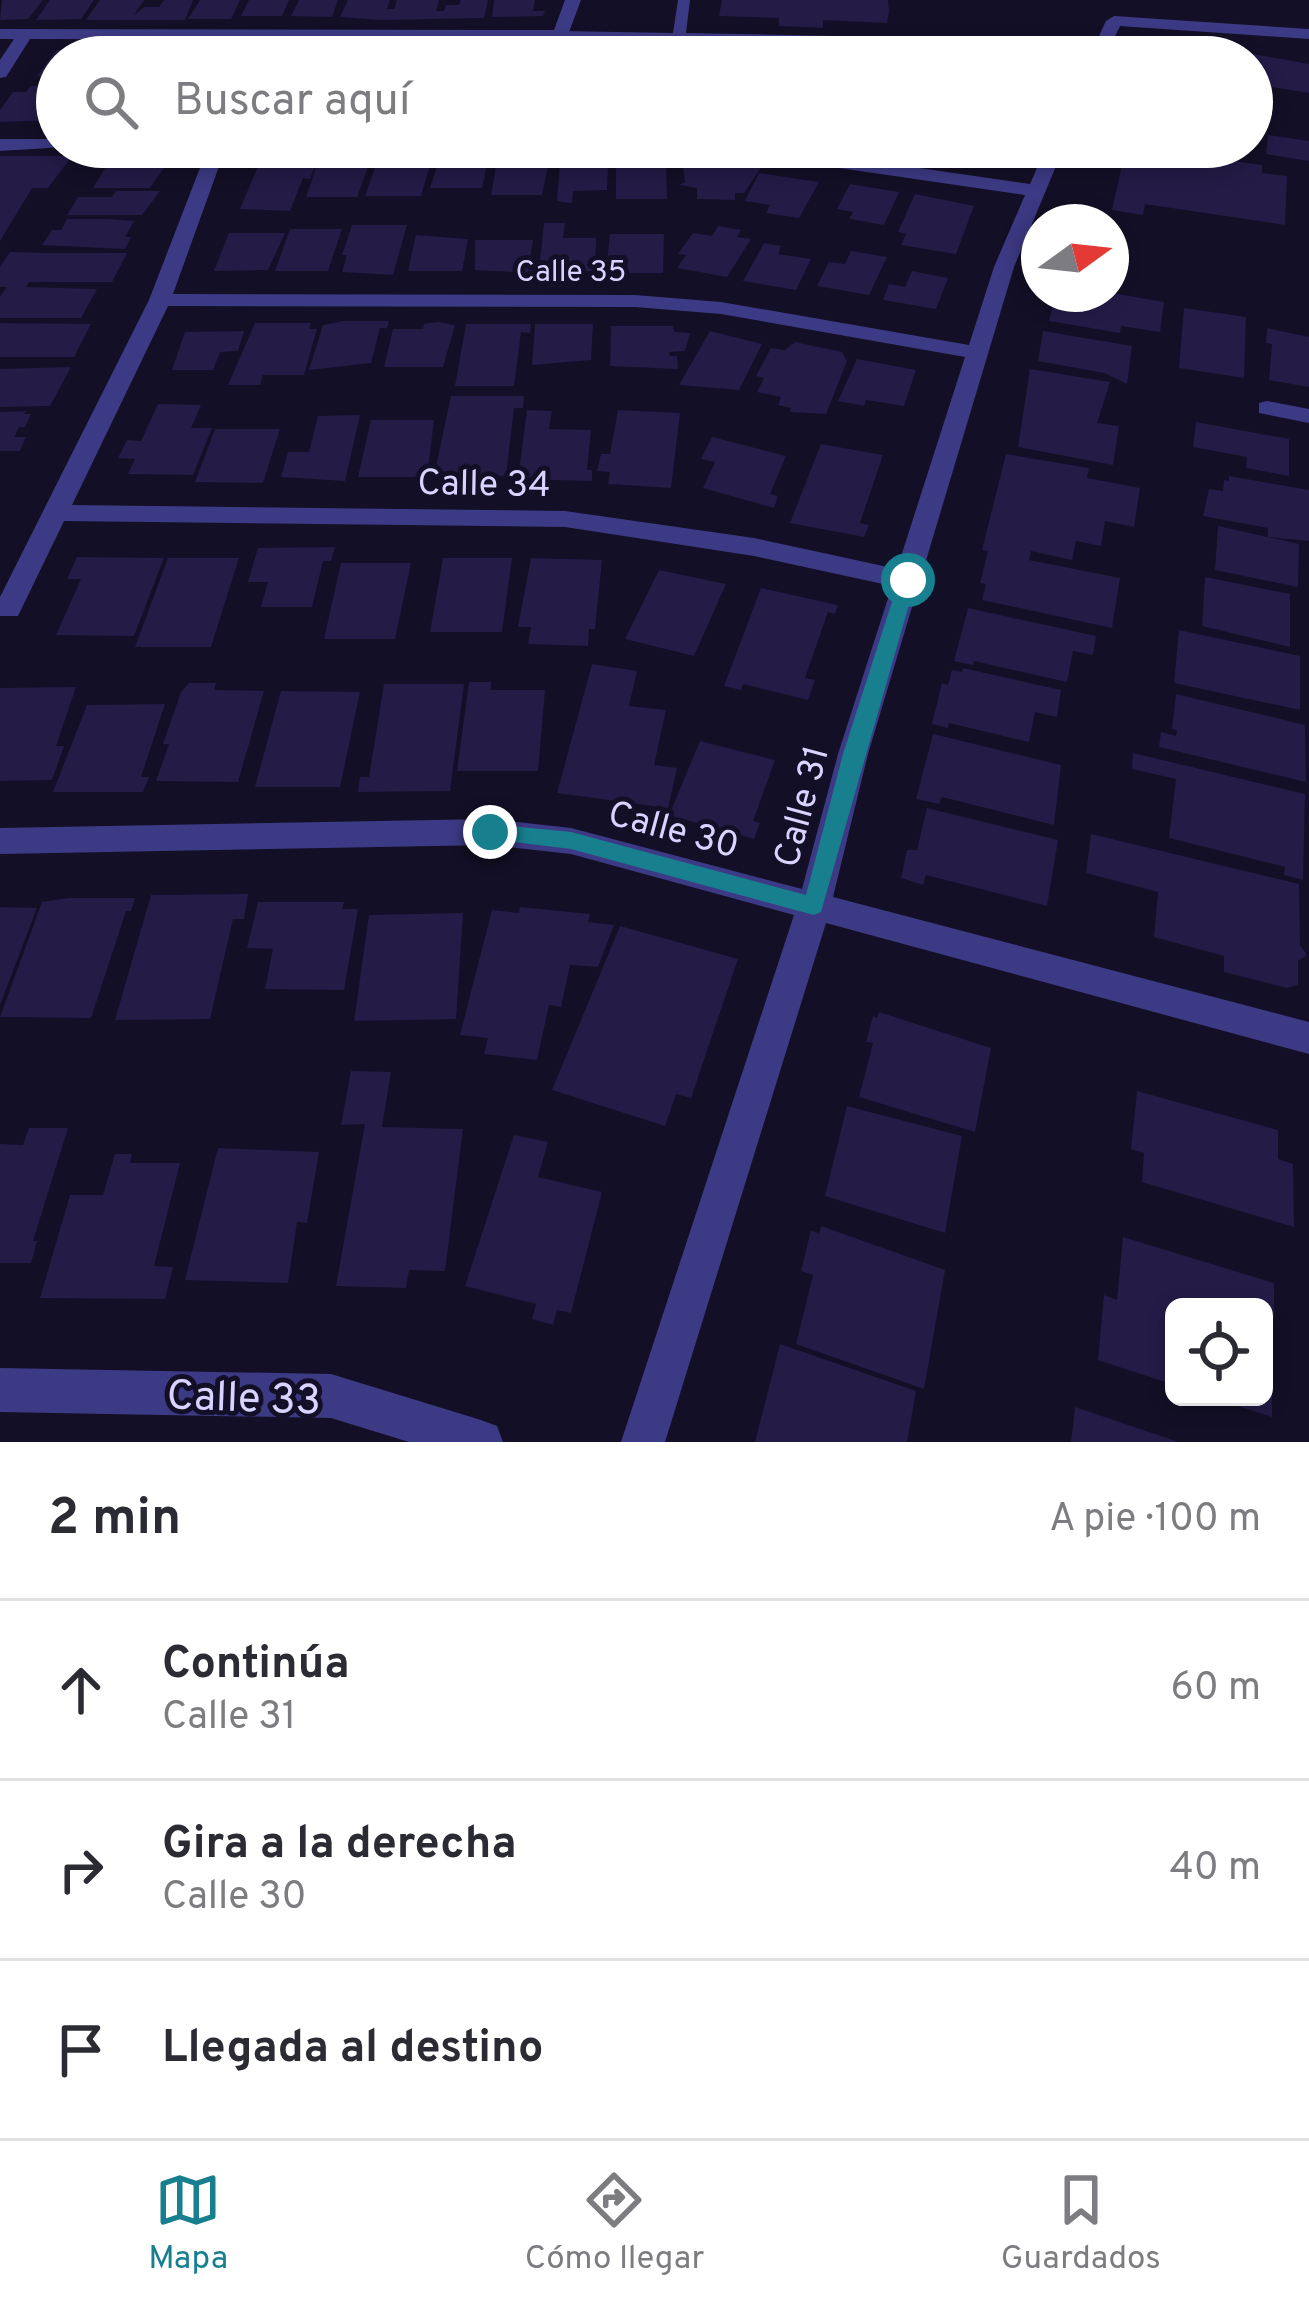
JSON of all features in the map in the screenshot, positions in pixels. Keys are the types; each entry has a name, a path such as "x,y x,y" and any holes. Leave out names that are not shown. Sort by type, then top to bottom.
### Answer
{"street":[{"path":"0,34 560,35 573,0"},
{"path":"1107,36 1114,21 1142,20 1255,35 1309,34"},
{"path":"0,73 25,34"},
{"path":"0,146 36,145"},
{"path":"8,609 160,300 209,168"},
{"path":"879,168 1035,191"},
{"name":"Calle 31","path":"643,1442 814,906 853,754 978,353 1045,168"},
{"name":"Calle 35","path":"160,300 635,301 721,308 978,353"},
{"path":"1268,408 1309,416"},
{"name":"Calle 34","path":"54,513 565,519 754,548 908,580"},
{"name":"Calle 30","path":"0,841 490,832 571,841 1309,1038"},
{"name":"Calle 33","path":"0,1390 331,1396 482,1442"}],"lane":[{"path":"680,36 684,0"},
{"path":"560,35 620,36"}],"building":[{"path":"2,0 43,0 28,19 0,20"},
{"path":"50,0 94,0 81,19 36,20"},
{"path":"100,0 144,0 134,15 144,7 159,7 164,0 193,0 185,20 86,20"},
{"path":"200,0 240,0 231,19 188,19"},
{"path":"249,0 289,0 282,16 241,16"},
{"path":"299,0 338,0 332,17 291,16"},
{"path":"348,0 390,0 387,9 394,9 397,0 439,0 436,11 444,11 446,5 459,5 461,0 488,0 484,18 380,20 340,17"},
{"path":"494,0 535,0 533,11 545,11 543,16 492,17"},
{"path":"722,0 888,0 889,11 887,23 823,20 823,28 779,26 779,18 719,16"},
{"path":"1273,58 1309,64 1309,93 1273,87"},
{"path":"36,86 36,121 0,122 0,110 13,92 26,92"},
{"path":"1273,136 1309,141 1309,161 1273,155"},
{"path":"0,156 36,156 36,168 63,168 48,188 32,188 0,241"},
{"path":"105,168 164,168 150,188 93,188"},
{"path":"257,168 314,168 310,179 303,178 290,211 240,209"},
{"path":"316,168 368,168 357,197 306,197"},
{"path":"375,168 429,168 421,196 365,196"},
{"path":"436,168 486,168 482,188 430,188"},
{"path":"496,168 548,168 542,195 491,195"},
{"path":"560,168 608,168 607,190 573,191 572,203 557,201"},
{"path":"616,168 666,168 667,199 616,199"},
{"path":"683,168 761,168 744,193 735,193 735,200 697,199 697,188 679,185 685,182"},
{"path":"1121,168 1262,168 1262,173 1287,176 1285,225 1145,204 1143,215 1129,213 1129,204 1113,204"},
{"path":"759,173 819,182 799,218 766,213 770,205 745,201"},
{"path":"850,184 899,192 884,225 849,219 853,212 837,209"},
{"path":"116,191 160,191 142,215 67,215 78,197 112,197"},
{"path":"915,194 974,206 956,254 901,245 906,234 898,232"},
{"path":"67,219 134,221 125,237 131,237 125,249 42,245"},
{"path":"544,223 565,223 563,238 596,238 595,271 539,271"},
{"path":"352,225 407,225 393,275 342,272"},
{"path":"718,226 741,230 737,237 751,239 727,277 677,268 686,255 678,254 693,233 712,236"},
{"path":"290,229 342,229 328,271 275,271"},
{"path":"229,233 285,233 268,270 214,271"},
{"path":"610,234 664,234 663,273 606,273"},
{"path":"416,235 468,239 462,271 408,271"},
{"path":"475,240 533,240 529,267 533,273 475,270"},
{"path":"764,243 781,246 778,254 811,259 796,290 743,281"},
{"path":"851,251 887,257 869,295 817,286 829,262 845,264"},
{"path":"10,252 127,253 112,282 29,282 26,287 97,289 81,318 0,318 0,297 7,287 0,287 0,267"},
{"path":"912,271 948,278 936,309 883,300 889,284 905,287"},
{"path":"1129,296 1164,302 1160,332 1121,326 1120,333 1049,321 1051,312 1129,312"},
{"path":"1184,308 1246,317 1244,378 1179,368"},
{"path":"389,321 387,328 380,328 371,363 309,370 323,325"},
{"path":"0,323 91,324 74,357 0,357"},
{"path":"255,323 311,323 309,329 317,329 304,375 263,375 260,385 228,385"},
{"path":"424,324 455,325 443,367 384,367 393,329 423,329"},
{"path":"466,324 531,324 530,333 521,332 514,386 455,386"},
{"path":"535,324 593,324 591,360 532,365"},
{"path":"611,326 673,326 674,332 690,333 685,351 669,352 677,356 678,369 610,366"},
{"path":"1267,328 1309,337 1309,387 1269,380 1272,344 1266,343"},
{"path":"244,331 238,351 220,352 213,370 172,370 185,332"},
{"path":"710,331 762,344 739,390 679,385"},
{"path":"1043,331 1132,346 1127,384 1104,373 1038,361"},
{"path":"795,342 842,352 847,361 826,414 790,412 791,408 778,405 781,397 757,392 764,378 756,376 771,348 785,350"},
{"path":"857,359 916,370 904,406 838,401"},
{"path":"71,367 50,406 0,407 0,369"},
{"path":"1030,369 1110,382 1097,423 1119,426 1113,465 1018,447"},
{"path":"451,396 524,396 523,408 514,408 506,476 439,481 441,476 434,476"},
{"path":"158,404 201,405 191,428 212,428 193,475 128,474 135,459 118,458 127,440 141,441"},
{"path":"527,410 552,411 549,429 591,430 587,470 592,470 592,481 518,479"},
{"path":"618,410 680,413 671,488 608,484 610,472 597,471 601,454 610,454"},
{"path":"26,411 24,414 31,414 25,427 19,427 14,437 26,437 20,451 0,451 0,412"},
{"path":"360,415 345,481 281,477 288,452 309,452 318,416"},
{"path":"371,420 434,420 427,477 358,477"},
{"path":"1196,422 1289,439 1289,476 1246,468 1247,457 1193,447"},
{"path":"215,429 280,429 263,483 195,482"},
{"path":"712,437 786,456 770,494 778,496 774,508 703,488 715,462 701,459"},
{"path":"821,444 883,455 860,523 869,525 864,537 790,523"},
{"path":"1006,454 1089,468 1087,478 1140,488 1134,527 1105,521 1101,546 1076,541 1072,560 1031,551 1029,560 1120,578 1112,628 982,600 986,584 980,583 988,551 982,550"},
{"path":"1229,476 1309,490 1309,541 1268,537 1268,528 1203,516 1209,489 1223,491"},
{"path":"1218,526 1299,544 1298,587 1215,570"},
{"path":"335,547 331,561 323,561 312,607 261,607 268,582 248,582 258,548"},
{"path":"77,557 164,558 134,636 56,635 81,579 67,579"},
{"path":"168,558 239,558 211,647 135,647"},
{"path":"443,558 512,558 502,632 430,632"},
{"path":"531,558 602,560 595,629 589,629 588,646 528,644 531,627 518,627"},
{"path":"341,563 411,563 395,639 324,639"},
{"path":"659,570 726,584 694,656 625,639"},
{"path":"1205,577 1290,594 1290,647 1202,626"},
{"path":"761,588 838,605 835,614 828,612 805,678 815,680 808,700 743,684 741,690 724,686"},
{"path":"968,608 1096,636 1093,655 1073,651 1067,682 974,661 973,665 954,661"},
{"path":"1179,630 1300,656 1300,710 1174,683"},
{"path":"592,664 637,671 629,706 666,710 654,765 677,768 668,808 557,793"},
{"path":"963,668 1061,690 1057,717 1035,712 1029,742 949,723 948,728 932,724 942,683 948,685 952,670 962,672"},
{"path":"469,682 491,682 491,690 545,690 538,771 457,771"},
{"path":"189,683 216,683 214,690 264,691 238,782 156,781 169,744 163,744 181,692"},
{"path":"384,684 464,684 450,791 358,792 360,777 369,777"},
{"path":"76,687 56,746 64,746 52,780 0,781 0,688"},
{"path":"281,691 360,692 340,787 255,787"},
{"path":"1176,694 1305,725 1306,782 1159,747 1161,732 1176,736 1177,730 1172,729"},
{"path":"165,704 141,777 149,777 143,792 53,792 87,705"},
{"path":"933,734 1061,765 1054,825 942,797 939,804 916,799"},
{"path":"700,741 775,760 753,821 760,823 754,839 669,815"},
{"path":"1133,753 1305,794 1303,880 1284,875 1285,867 1169,838 1176,779 1132,769"},
{"path":"927,808 1058,840 1047,906 926,875 923,885 901,878 907,850 917,850"},
{"path":"1091,834 1299,884 1300,945 1307,955 1298,961 1298,985 1287,988 1224,972 1224,956 1154,937 1158,892 1086,873"},
{"path":"248,894 244,919 233,919 210,1019 115,1020 151,895"},
{"path":"135,898 131,911 126,911 91,1018 0,1017 42,902"},
{"path":"258,902 344,902 342,909 358,909 344,990 265,989 273,949 247,948"},
{"path":"0,907 37,908 0,1005"},
{"path":"520,907 590,914 588,922 614,925 598,967 570,965 561,1007 549,1005 537,1060 484,1054 488,1038 460,1035 492,910 519,913"},
{"path":"463,913 456,1019 354,1021 369,915"},
{"path":"620,926 738,959 691,1098 676,1094 665,1126 552,1090"},
{"path":"879,1012 991,1048 975,1132 859,1097 873,1043 866,1042 873,1016 877,1018"},
{"path":"351,1071 391,1072 382,1127 463,1129 445,1271 409,1270 406,1288 336,1286 365,1124 341,1125"},
{"path":"1137,1091 1278,1130 1278,1159 1293,1164 1294,1227 1142,1182 1144,1153 1131,1149"},
{"path":"847,1106 962,1136 945,1233 825,1196"},
{"path":"29,1128 68,1128 33,1241 37,1241 31,1263 0,1263 0,1144 23,1145"},
{"path":"514,1135 548,1142 538,1177 602,1192 571,1313 557,1310 553,1325 532,1319 536,1304 465,1286"},
{"path":"218,1148 319,1152 307,1223 297,1222 288,1283 185,1280"},
{"path":"115,1154 132,1154 130,1163 180,1163 154,1266 173,1267 165,1299 40,1298 70,1195 103,1195"},
{"path":"821,1226 945,1270 924,1389 796,1344 813,1275 801,1271 811,1230 819,1234"},
{"path":"1123,1237 1274,1283 1274,1318 1273,1298 1165,1298 1165,1382 1098,1360 1104,1295 1117,1300"},
{"path":"780,1344 916,1391 907,1442 755,1442"},
{"path":"1238,1406 1272,1406 1272,1417"},
{"path":"1075,1407 1176,1441 1176,1442 1071,1442"}],"route":[{"path":"490,832 571,841 814,906 853,754 908,580"}]}
